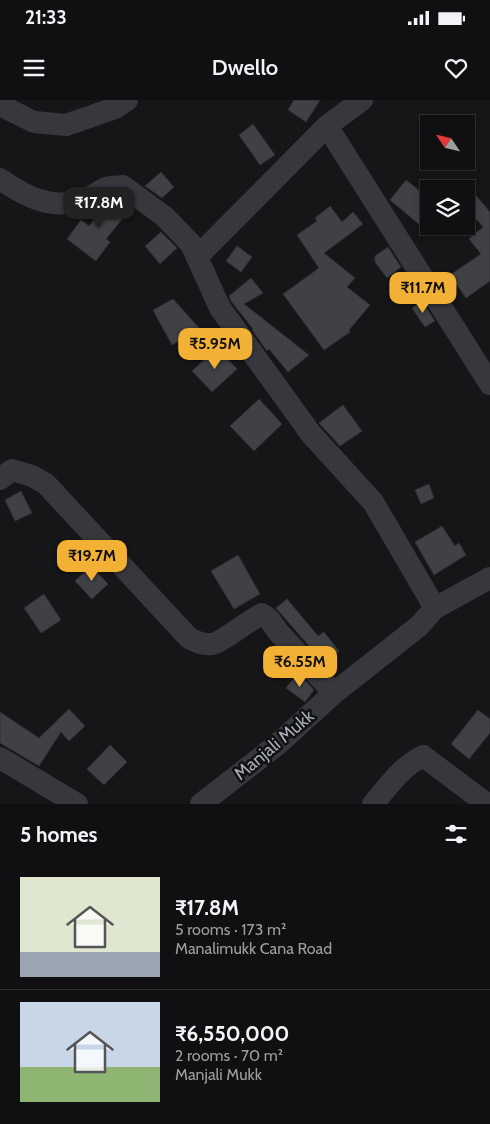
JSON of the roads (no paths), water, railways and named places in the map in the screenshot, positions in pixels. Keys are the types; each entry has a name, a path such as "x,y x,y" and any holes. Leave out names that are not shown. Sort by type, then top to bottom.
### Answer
{"street":[{"path":"0,105 34,122 66,125 115,108 127,100"},
{"path":"197,257 328,126 362,100"},
{"path":"328,126 490,384"},
{"path":"0,179 22,194 43,202 69,203 86,200 104,188 123,186 165,217 191,244 220,308 312,434 373,502 436,608"},
{"path":"0,479 12,470 32,476 46,484 189,638 201,644 214,644 262,614 269,619 279,633 334,693"},
{"name":"Manjali Mukk","path":"200,804 278,744 334,693 419,626 436,608 490,578"},
{"path":"373,804 402,771 422,756 487,804"},
{"path":"0,758 78,804"}]}
